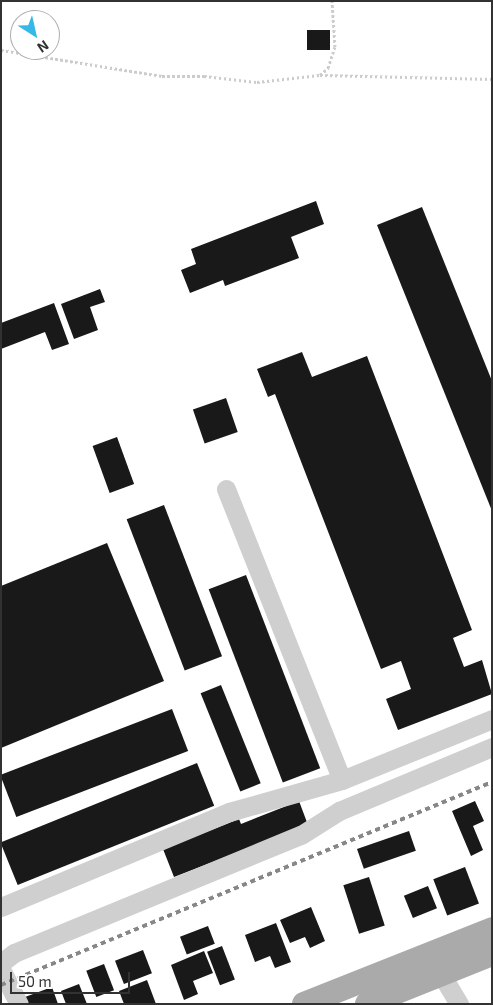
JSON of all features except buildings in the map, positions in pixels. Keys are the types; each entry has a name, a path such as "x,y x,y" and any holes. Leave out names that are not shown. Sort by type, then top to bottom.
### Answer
{"main road":[{"path":"304,1004 492,929"},
{"path":"366,1004 492,954"}],"street":[{"path":"226,489 342,780"},
{"path":"1,908 229,812 342,780 492,719"},
{"path":"1,963 14,953 302,835 339,811 492,747"},
{"path":"1,969 17,1000"},
{"path":"441,974 459,1004"}],"path":[{"path":"320,75 328,68 335,47 332,1"},
{"path":"1,50 162,76 204,76 257,82 320,75 492,79"}],"railway":[{"path":"1,985 492,782"}]}
